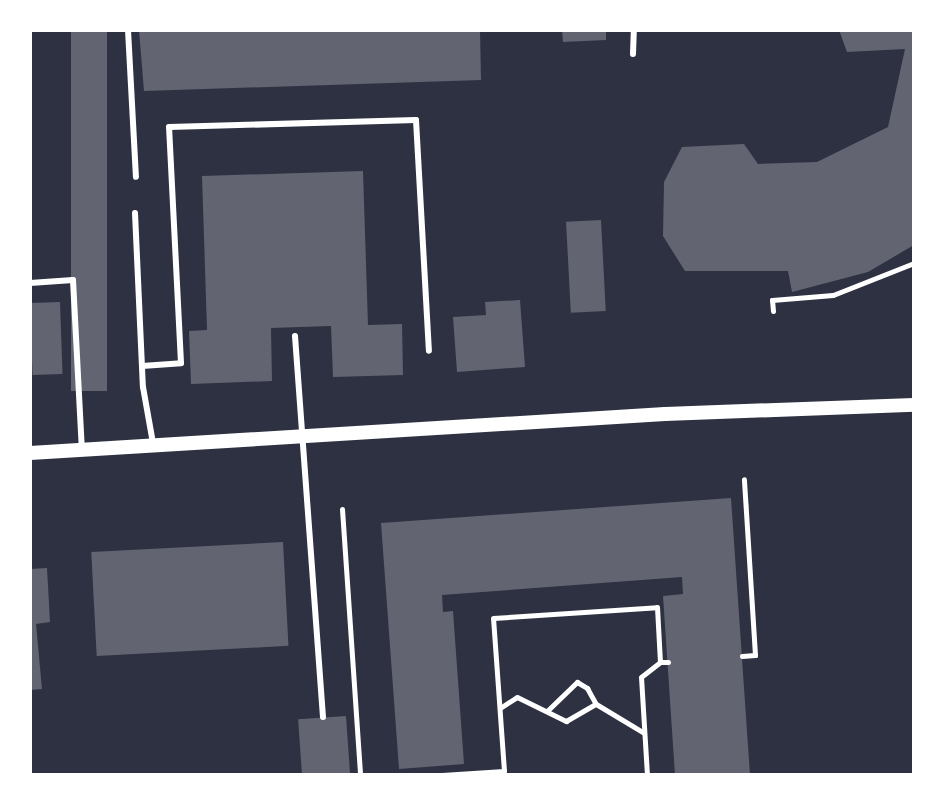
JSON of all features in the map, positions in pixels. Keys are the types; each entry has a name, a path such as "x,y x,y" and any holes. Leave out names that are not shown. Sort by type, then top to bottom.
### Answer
{"street":[{"path":"30,453 153,443 914,405"}],"lane":[{"path":"128,30 136,177"},
{"path":"633,54 634,30"},
{"path":"142,366 181,363 169,127 416,120 429,351"},
{"path":"135,213 142,366 153,443"},
{"path":"30,283 73,280 82,450"},
{"path":"295,336 323,717"}],"path":[{"path":"773,311 772,300 833,295 914,263"},
{"path":"742,656 755,655 744,479"},
{"path":"342,509 360,775"},
{"path":"442,775 505,773 493,618 657,607 664,662 641,677 647,775"},
{"path":"547,711 577,682 587,688 596,704 644,733"},
{"path":"500,708 517,697 566,721 596,704"}],"building":[{"path":"71,30 107,30 107,391 71,391"},
{"path":"139,30 480,30 481,80 144,91"},
{"path":"562,30 606,30 606,40 563,42"},
{"path":"839,30 914,30 914,245 868,272 792,292 788,271 685,271 663,236 664,182 682,147 744,144 758,164 817,162 888,127 905,49 847,52"},
{"path":"363,171 368,325 402,324 403,375 333,377 331,326 271,328 272,381 191,384 189,331 207,330 202,176"},
{"path":"601,220 606,311 571,313 566,222"},
{"path":"520,300 525,367 457,372 453,317 486,315 485,302"},
{"path":"60,302 63,374 33,375 30,303"},
{"path":"731,498 750,775 675,775 663,596 683,594 682,577 442,595 443,612 453,611 464,764 399,769 381,523"},
{"path":"283,542 288,646 97,656 91,552"},
{"path":"47,568 50,622 36,624 42,689 30,690 30,569"},
{"path":"346,716 350,775 302,775 298,719"}]}
